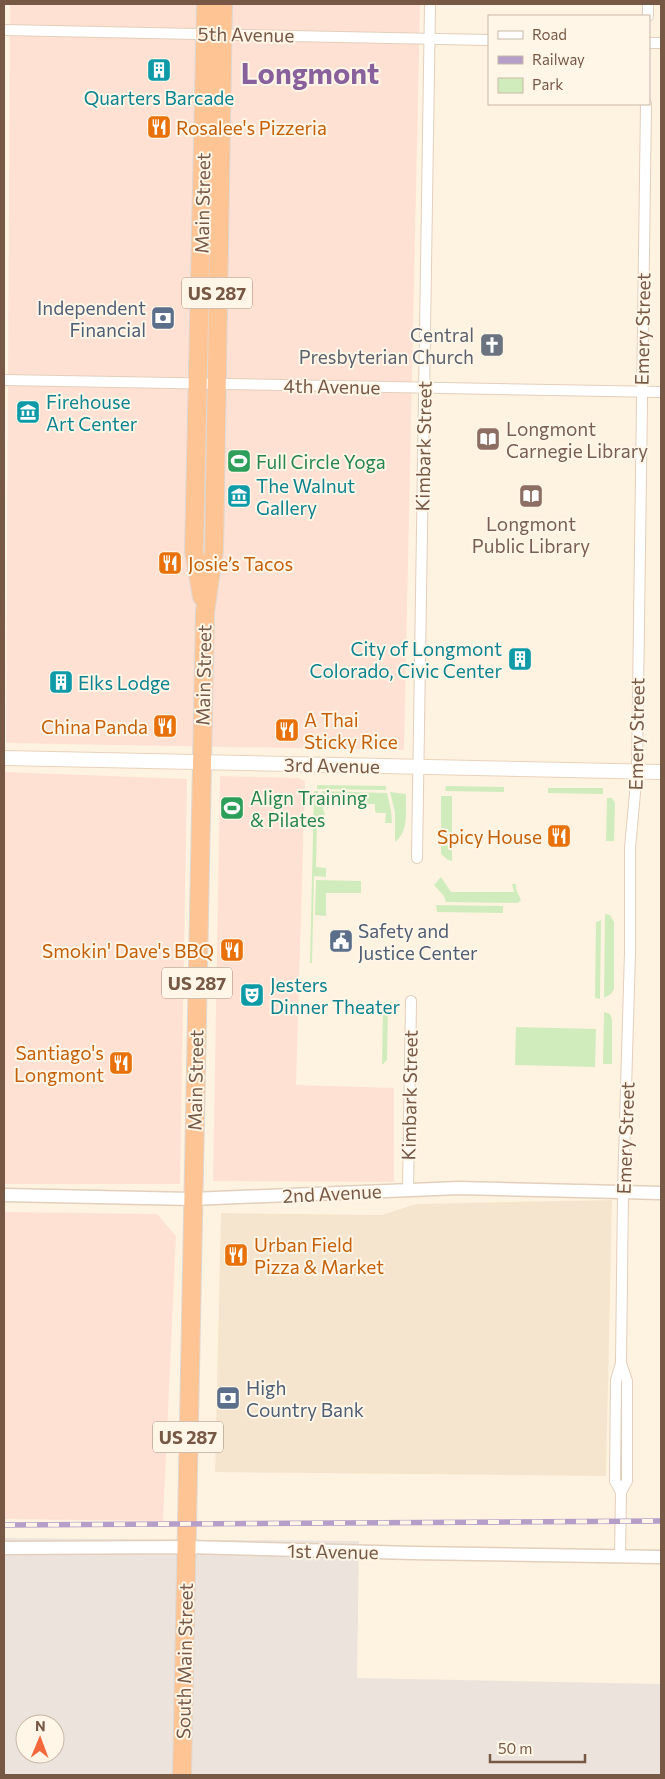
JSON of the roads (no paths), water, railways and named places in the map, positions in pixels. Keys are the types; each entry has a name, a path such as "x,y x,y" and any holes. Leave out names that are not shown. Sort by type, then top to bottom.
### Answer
{"highway":[{"name":"Main Street","path":"187,1547 192,1200 205,612 214,551 216,384 214,34 206,4"},
{"name":"Main Street","path":"205,612 194,551 198,383 214,34 223,4"},
{"name":"South Main Street","path":"182,1775 187,1547"}],"main road":[{"name":"3rd Avenue","path":"4,758 661,772"}],"street":[{"name":"Kimbark Street","path":"417,858 430,4"},
{"name":"5th Avenue","path":"4,30 488,40"},
{"name":"Emery Street","path":"620,1556 621,1492 627,1481 628,1429 627,1381 621,1363 623,1192 630,952 630,848 637,771 646,105"},
{"name":"4th Avenue","path":"4,380 661,392"},
{"name":"Kimbark Street","path":"408,1190 411,1001"},
{"name":"2nd Avenue","path":"4,1195 192,1200 459,1188 661,1193"},
{"name":"1st Avenue","path":"4,1548 187,1547 661,1557"}],"railway":[{"path":"4,1525 661,1521"}],"place":[{"name":"Quarters Barcade","path":"159,70"},
{"name":"Rosalee's Pizzeria","path":"159,127"},
{"name":"Independent Financial","path":"163,318"},
{"name":"Central Presbyterian Church","path":"492,345"},
{"name":"Firehouse Art Center","path":"28,412"},
{"name":"Longmont Carnegie Library","path":"488,439"},
{"name":"Full Circle Yoga","path":"239,461"},
{"name":"The Walnut Gallery","path":"239,496"},
{"name":"Longmont Public Library","path":"531,496"},
{"name":"Josie’s Tacos","path":"170,563"},
{"name":"City of Longmont Colorado, Civic Center","path":"520,659"},
{"name":"Elks Lodge","path":"61,682"},
{"name":"China Panda","path":"165,726"},
{"name":"A Thai Sticky Rice","path":"287,730"},
{"name":"Align Training & Pilates","path":"232,808"},
{"name":"Spicy House","path":"559,836"},
{"name":"Safety and Justice Center","path":"341,941"},
{"name":"Smokin' Dave's BBQ","path":"232,950"},
{"name":"Jesters Dinner Theater","path":"252,995"},
{"name":"Santiago's Longmont","path":"121,1063"},
{"name":"Urban Field Pizza & Market","path":"236,1255"},
{"name":"High Country Bank","path":"228,1398"}],"district":[{"name":"Longmont","path":"310,72"}]}
